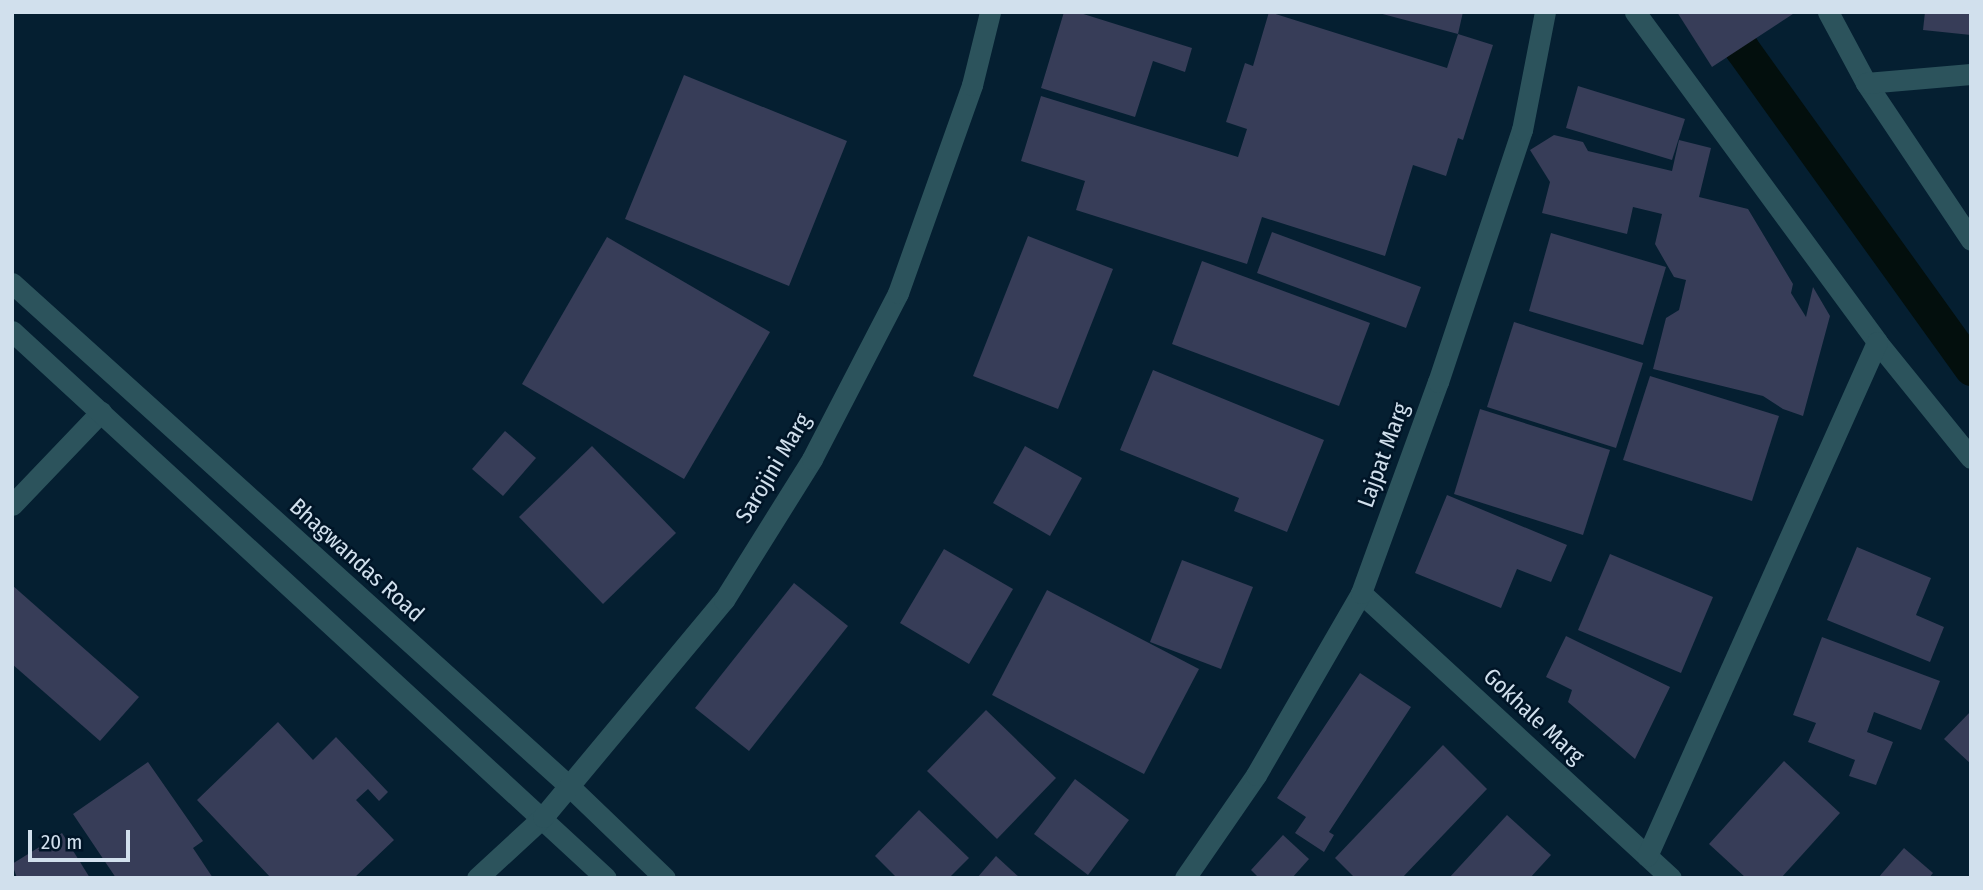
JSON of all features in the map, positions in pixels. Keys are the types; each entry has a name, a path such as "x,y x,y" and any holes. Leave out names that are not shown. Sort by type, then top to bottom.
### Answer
{"street":[{"name":"Sarojini Marg","path":"477,878 543,817 724,600 812,459 898,293 972,85 990,12"},
{"name":"Lajpat Marg","path":"1185,878 1256,775 1361,593 1438,382 1522,130 1545,12"},
{"path":"1635,12 1877,342 1971,458"},
{"path":"1828,12 1866,83 1971,240"},
{"path":"1866,83 1971,74"},
{"name":"Bhagwandas Road","path":"12,283 569,786 664,878"},
{"path":"12,331 543,817 606,878"},
{"path":"1647,856 1877,342"},
{"path":"12,505 101,412"},
{"name":"Gokhale Marg","path":"1361,593 1671,878"}],"building":[{"path":"1064,12 1077,12 1192,48 1185,72 1153,61 1135,117 1041,88"},
{"path":"1269,12 1447,68 1458,34 1493,45 1463,140 1458,138 1446,176 1413,165 1385,256 1262,217 1247,264 1076,210 1085,181 1021,161 1041,96 1238,157 1247,129 1226,122 1245,63 1253,66"},
{"path":"1375,12 1463,12 1458,34"},
{"path":"1677,12 1796,12 1712,67"},
{"path":"1925,12 1971,12 1971,35 1923,30"},
{"path":"684,75 847,141 789,286 625,219"},
{"path":"1578,86 1685,119 1672,160 1566,128"},
{"path":"1554,135 1583,142 1588,151 1672,171 1679,140 1711,148 1699,197 1748,209 1793,284 1791,293 1806,317 1813,287 1830,316 1803,416 1783,409 1763,396 1653,369 1666,318 1679,310 1686,280 1674,277 1655,244 1662,214 1633,207 1627,234 1542,213 1550,182 1530,150"},
{"path":"1272,232 1421,287 1406,328 1257,273"},
{"path":"1551,233 1666,267 1643,345 1529,311"},
{"path":"1028,236 1113,269 1058,409 973,376"},
{"path":"607,237 770,332 684,479 522,384"},
{"path":"1202,261 1370,323 1339,406 1172,344"},
{"path":"1514,322 1643,363 1616,448 1487,407"},
{"path":"1153,370 1324,440 1287,532 1234,511 1239,498 1120,450"},
{"path":"1650,376 1779,416 1752,501 1623,460"},
{"path":"1480,409 1610,450 1583,535 1454,494"},
{"path":"505,431 536,458 503,496 472,469"},
{"path":"592,446 676,533 603,604 519,517"},
{"path":"1025,446 1082,478 1050,536 993,503"},
{"path":"1447,495 1567,545 1551,582 1517,569 1501,608 1415,573"},
{"path":"1857,547 1931,578 1916,615 1944,627 1930,662 1827,620"},
{"path":"944,549 1013,589 969,664 900,623"},
{"path":"1610,554 1713,597 1681,673 1578,630"},
{"path":"1182,560 1253,587 1221,669 1150,642"},
{"path":"794,583 848,626 749,751 695,708"},
{"path":"12,585 139,697 100,741 12,664"},
{"path":"1047,590 1199,669 1144,774 992,695"},
{"path":"1566,636 1670,687 1635,759 1568,702 1572,690 1546,677"},
{"path":"1822,637 1940,681 1921,730 1874,712 1867,732 1893,742 1876,785 1849,776 1855,760 1808,742 1816,723 1793,715"},
{"path":"1360,673 1411,707 1329,832 1334,835 1324,852 1295,833 1306,817 1277,798"},
{"path":"986,710 1056,778 997,839 927,771"},
{"path":"1971,711 1971,764 1944,739"},
{"path":"278,722 313,760 336,737 388,792 379,801 368,789 356,800 394,840 354,878 271,878 197,800"},
{"path":"1443,745 1487,789 1402,878 1355,878 1335,858"},
{"path":"1784,761 1840,813 1781,878 1746,878 1709,844"},
{"path":"148,762 203,841 193,848 213,878 116,878 73,814"},
{"path":"1075,779 1129,820 1088,875 1034,834"},
{"path":"919,810 969,858 949,878 897,878 875,856"},
{"path":"1507,815 1551,855 1530,878 1449,878"},
{"path":"62,833 90,878 17,878 12,864"},
{"path":"1283,835 1309,859 1292,878 1259,878 1251,870"},
{"path":"1904,848 1933,873 1929,878 1878,878"},
{"path":"996,856 1020,878 977,878"}],"waterway":[{"path":"1720,12 1742,49 1971,368"}]}
